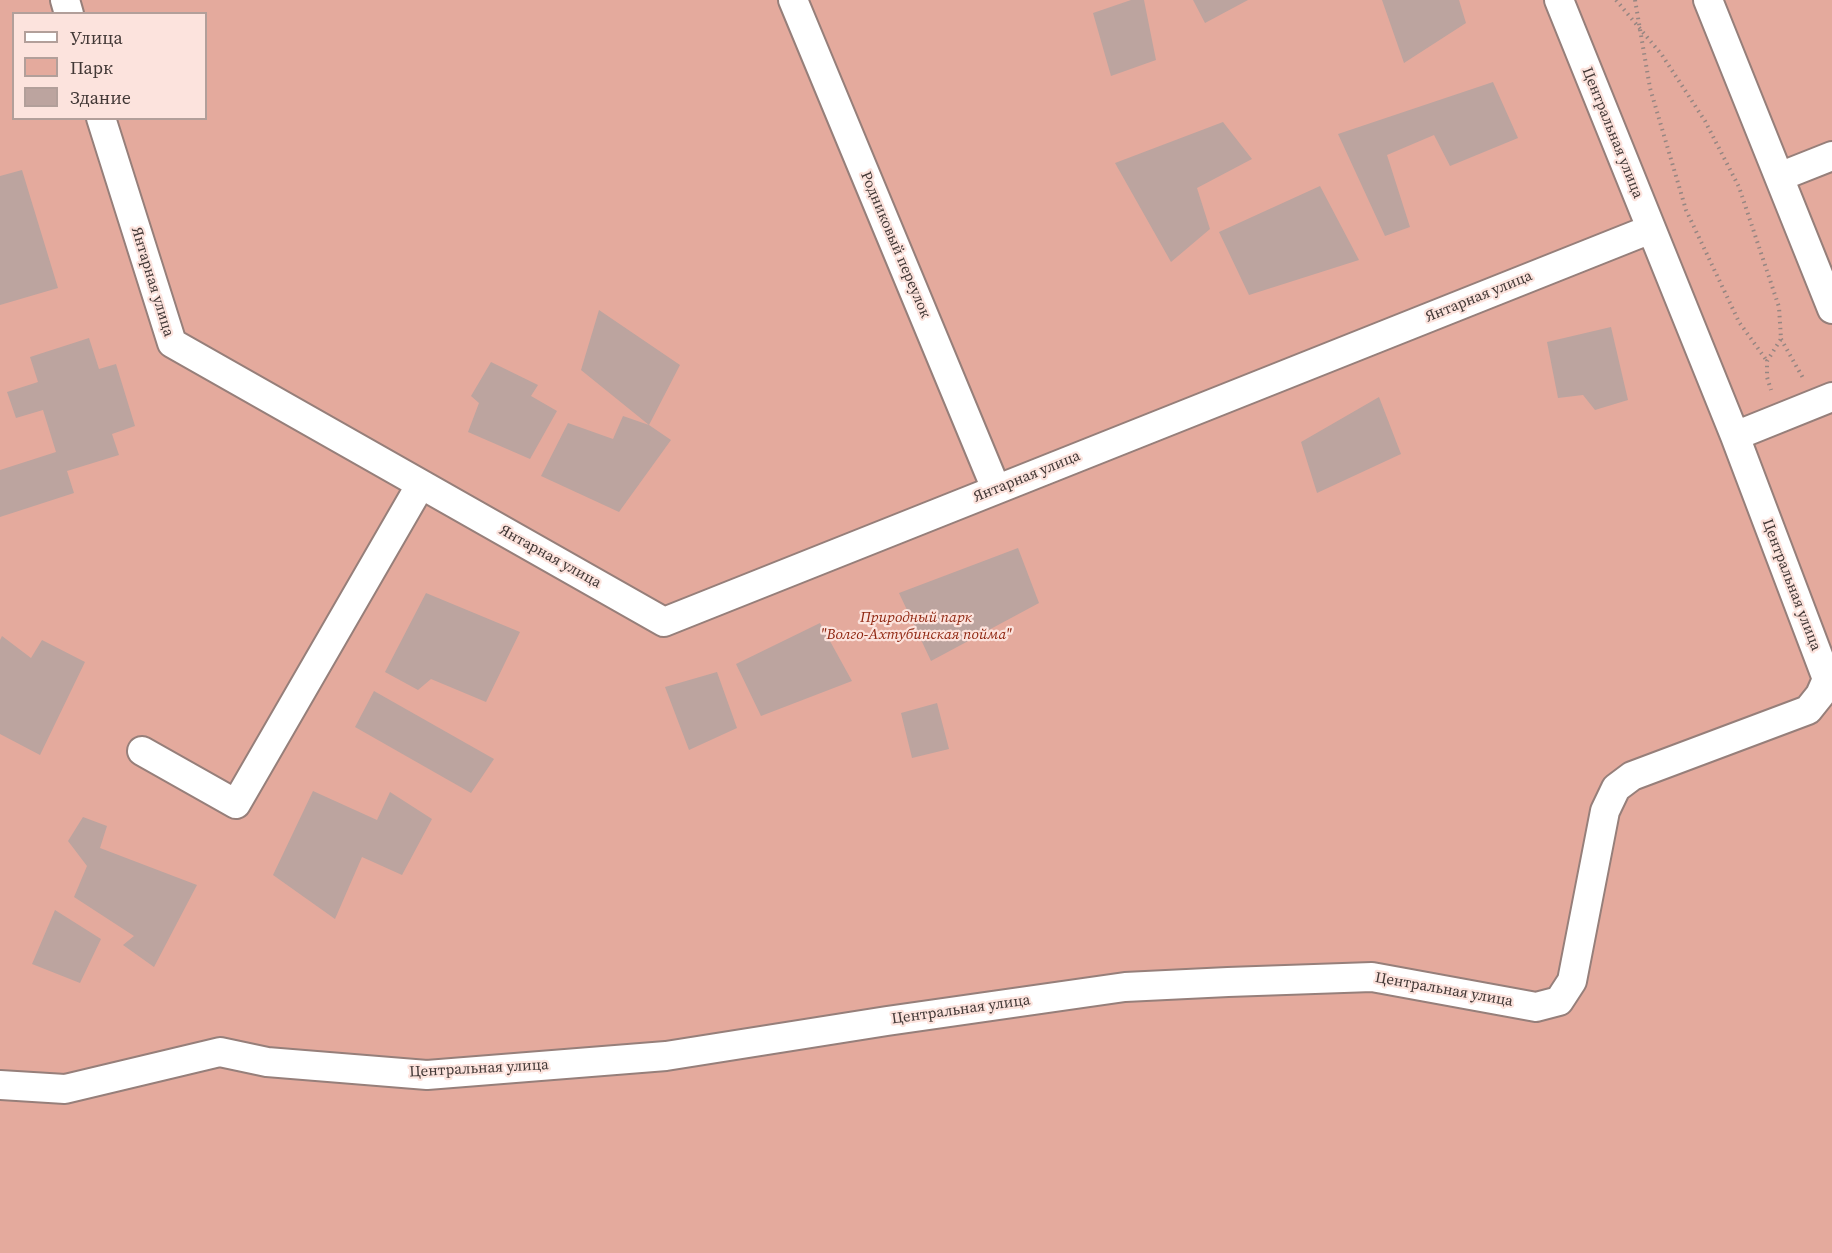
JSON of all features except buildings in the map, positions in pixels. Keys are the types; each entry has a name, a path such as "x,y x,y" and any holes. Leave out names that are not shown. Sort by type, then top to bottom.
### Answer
{"street":[{"name":"Родниковый переулок","path":"793,0 996,489"},
{"name":"Центральная улица","path":"0,1084 65,1089 220,1052 267,1062 427,1075 666,1056 1125,987 1372,977 1536,1006 1559,1001 1572,981 1605,810 1616,788 1632,776 1808,710 1820,695 1827,679 1735,436 1558,0"},
{"path":"1708,0 1832,309"},
{"name":"Янтарная улица","path":"103,120 172,343 664,622 1650,229"},
{"path":"1779,177 1832,156"},
{"path":"1735,436 1824,400"},
{"path":"142,751 236,804 421,484"}],"path":[{"path":"1616,0 1662,55 1705,121 1739,187 1779,307 1781,339 1824,400"},
{"path":"1635,0 1650,88 1686,210 1739,322 1767,361"},
{"path":"1780,416 1767,377 1767,361 1781,339"}],"green space":[{"name":"Природный парк \"Волго-Ахтубинская пойма\"","path":"0,0 1832,0 1832,1253 0,1253"}]}
